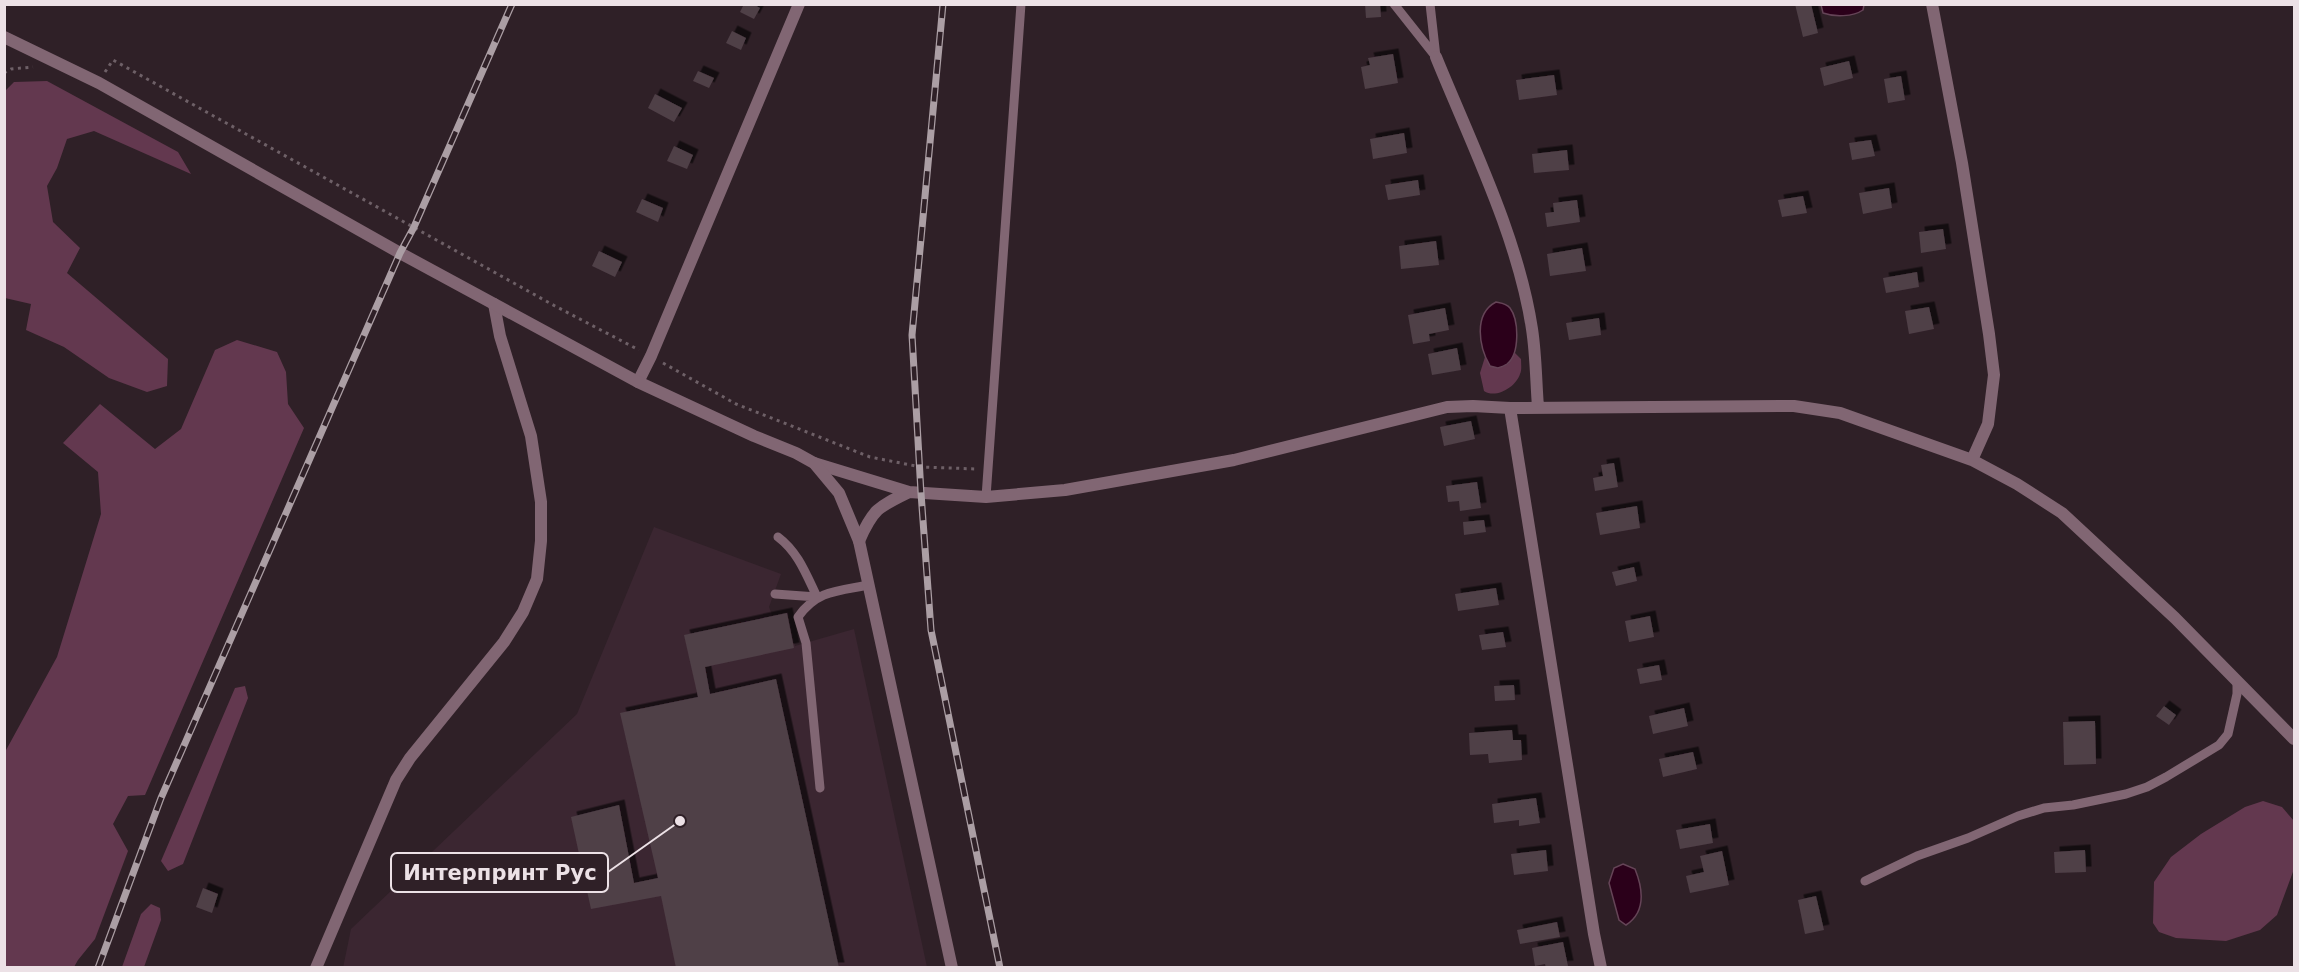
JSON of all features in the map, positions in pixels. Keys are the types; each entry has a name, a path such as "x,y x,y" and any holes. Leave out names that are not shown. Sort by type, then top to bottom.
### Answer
{"street":[{"path":"638,382 799,4"},
{"path":"1932,4 1962,163 1994,375 1988,424 1972,460"},
{"path":"4,37 99,83 638,382 814,463 909,492 986,497 1065,490 1234,460 1447,408 1473,406 1510,408 1794,406 1840,413 1972,460 2017,484 2062,513 2175,618 2295,739"},
{"path":"1436,57 1498,206 1524,291 1533,330 1538,407"},
{"path":"316,968 396,780 410,758 504,642 523,612 537,579 541,542 541,502 533,447 500,336 494,304"},
{"path":"1510,408 1601,968"},
{"path":"814,463 839,493 859,542 952,968"},
{"path":"859,542 869,517 882,505 909,492"}],"lane":[{"path":"986,497 1021,4"},
{"path":"1394,4 1436,57"},
{"path":"1431,4 1436,57"},
{"path":"778,537 790,546 799,559 817,597"},
{"path":"775,594 817,597 869,585"},
{"path":"817,597 807,604 798,617 806,643 820,788"},
{"path":"1865,881 1917,856 1968,838 2018,816 2044,808 2073,805 2126,794 2166,777 2219,745 2228,734 2236,703 2237,681"}],"path":[{"path":"99,83 113,60 736,404 870,457 921,466 987,470"}],"shaded area":[{"path":"1821,4 1864,5 1863,10 1859,12 1838,16 1823,13"},
{"path":"47,81 178,152 191,174 94,131 67,139 57,168 47,186 53,222 80,248 67,273 168,359 167,386 147,392 109,378 64,347 26,330 31,304 5,298 5,91 14,82"},
{"path":"1496,302 1505,304 1513,313 1517,337 1511,359 1507,364 1498,368 1490,366 1486,358 1480,331 1484,314"},
{"path":"237,340 277,352 286,372 288,404 304,428 145,795 128,796 113,824 128,851 95,939 74,967 5,967 5,752 57,657 101,514 98,472 63,443 100,404 155,449 181,429 215,350"},
{"path":"1515,353 1521,359 1518,379 1500,393 1484,391 1480,373 1485,357 1490,366 1508,364"},
{"path":"654,527 781,574 769,607 772,615 788,612 795,646 854,629 927,967 343,968 351,929 577,714"},
{"path":"245,686 248,698 183,864 168,871 161,861 235,688"},
{"path":"2263,801 2282,807 2294,821 2294,869 2277,915 2260,930 2226,941 2176,938 2159,932 2153,923 2154,882 2171,857 2201,834 2245,807"},
{"path":"1623,864 1635,869 1641,892 1637,914 1626,925 1619,920 1609,883 1614,868"},
{"path":"151,904 160,908 161,920 144,967 122,967 141,914"}],"building":[{"path":"744,4 753,4 760,8 754,19 740,12"},
{"path":"1365,4 1380,4 1381,17 1366,18"},
{"path":"1795,4 1811,4 1818,33 1803,37"},
{"path":"732,31 746,38 741,50 726,43"},
{"path":"1393,54 1398,83 1365,89 1361,67 1370,65 1368,58"},
{"path":"1849,61 1853,78 1824,86 1820,68"},
{"path":"698,71 714,78 709,88 693,81"},
{"path":"1554,75 1557,95 1519,100 1516,80"},
{"path":"1901,76 1905,100 1888,103 1884,79"},
{"path":"655,94 682,108 674,122 648,108"},
{"path":"1404,133 1407,153 1373,159 1370,139"},
{"path":"1871,140 1875,156 1852,160 1849,143"},
{"path":"674,146 693,155 687,169 667,161"},
{"path":"1567,150 1569,170 1534,173 1532,154"},
{"path":"1418,180 1420,195 1388,200 1385,185"},
{"path":"1889,188 1892,208 1863,214 1859,193"},
{"path":"1803,196 1807,213 1782,217 1778,200"},
{"path":"642,199 663,208 658,222 636,212"},
{"path":"1577,200 1580,222 1547,227 1545,213 1554,212 1553,203"},
{"path":"1943,229 1946,249 1921,253 1919,232"},
{"path":"1436,241 1439,265 1401,269 1399,246"},
{"path":"1582,248 1586,271 1550,276 1547,254"},
{"path":"599,251 622,262 615,277 592,266"},
{"path":"1917,272 1919,287 1886,293 1883,278"},
{"path":"1929,307 1934,329 1909,334 1905,311"},
{"path":"1445,308 1449,330 1429,334 1430,341 1413,344 1408,315"},
{"path":"1599,318 1601,335 1569,340 1566,323"},
{"path":"1457,348 1461,370 1432,375 1428,354"},
{"path":"1471,421 1475,439 1444,446 1440,427"},
{"path":"1614,463 1618,487 1595,491 1593,478 1603,476 1601,465"},
{"path":"1477,482 1481,508 1460,511 1459,501 1448,502 1446,486"},
{"path":"1637,506 1640,528 1600,535 1596,513"},
{"path":"1484,520 1486,532 1464,535 1463,522"},
{"path":"1634,567 1637,581 1616,586 1612,572"},
{"path":"1496,588 1499,605 1458,611 1455,594"},
{"path":"787,613 794,648 705,667 710,694 776,679 839,968 676,968 661,896 591,909 571,817 619,805 634,883 658,878 620,713 698,697 684,635"},
{"path":"1650,616 1654,637 1629,642 1625,621"},
{"path":"1503,632 1506,647 1482,650 1479,635"},
{"path":"1659,665 1662,680 1640,684 1637,669"},
{"path":"1514,685 1515,700 1495,701 1494,686"},
{"path":"2164,706 2176,715 2169,725 2156,716"},
{"path":"1684,708 1688,726 1653,734 1649,716"},
{"path":"2095,721 2096,764 2064,765 2063,722"},
{"path":"1512,730 1513,740 1521,740 1522,760 1489,763 1488,754 1470,755 1469,733"},
{"path":"1693,752 1697,769 1663,777 1659,759"},
{"path":"1536,798 1540,823 1519,826 1519,820 1494,823 1492,804"},
{"path":"1710,824 1713,843 1680,849 1676,830"},
{"path":"1546,850 1548,871 1514,875 1511,854"},
{"path":"2085,850 2086,872 2055,873 2054,852"},
{"path":"1722,851 1729,885 1690,893 1686,876 1704,872 1700,856"},
{"path":"203,888 218,894 212,913 196,907"},
{"path":"1816,896 1824,930 1805,934 1798,900"},
{"path":"1557,922 1560,937 1520,944 1517,930"},
{"path":"1563,942 1568,966 1546,968 1545,964 1535,966 1532,948"}],"railway":[{"path":"98,968 161,798 512,4"},
{"path":"943,4 912,335 921,493 931,630 1000,968"}],"place":[{"name":"Интерпринт Рус","path":"680,821"}]}
